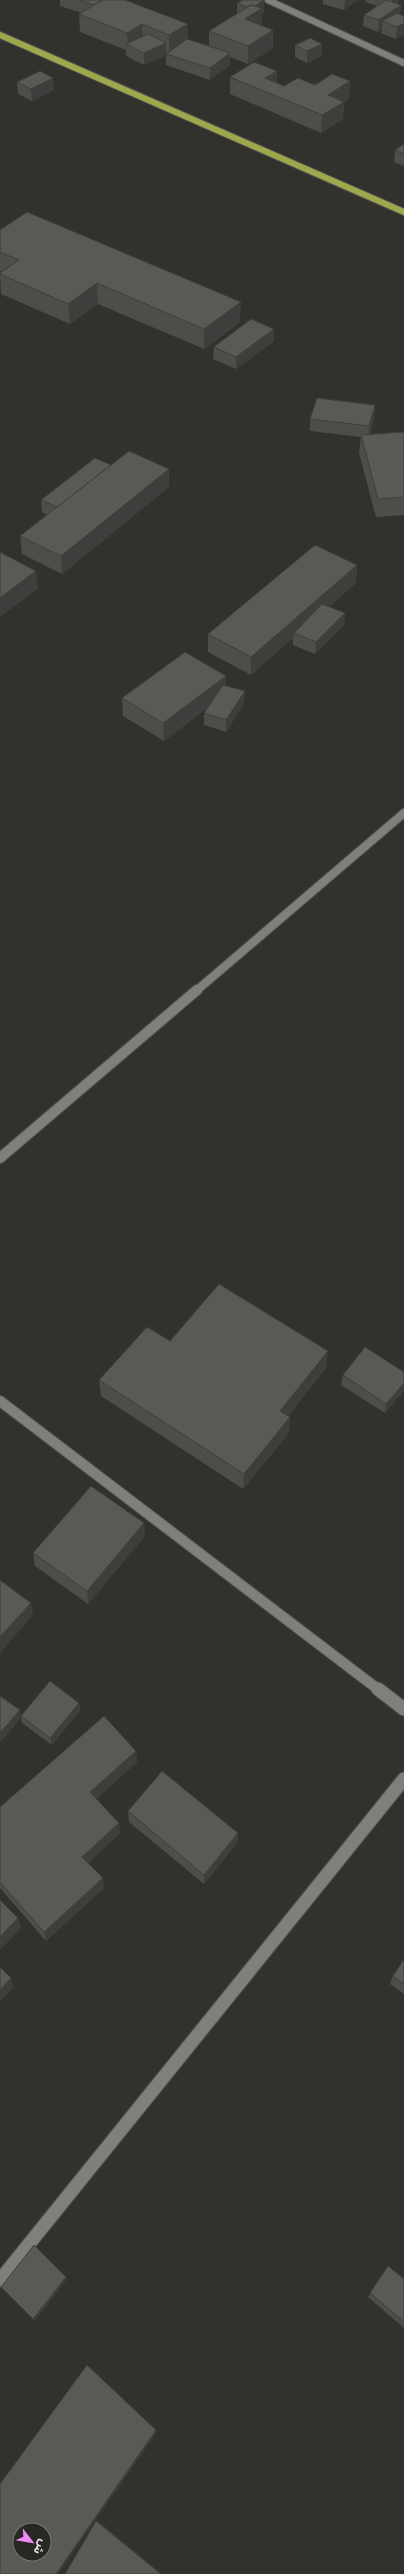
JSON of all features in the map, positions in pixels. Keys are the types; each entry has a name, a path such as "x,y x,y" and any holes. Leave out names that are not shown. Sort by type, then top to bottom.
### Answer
{"main road":[{"path":"0,35 404,212"}],"street":[{"path":"268,0 404,63"},
{"path":"0,1158 404,813"},
{"path":"0,1401 404,1709"},
{"path":"0,2280 404,1780"}],"building":[{"path":"78,0 103,0 94,5"},
{"path":"103,0 125,0 188,24 169,35 142,24 127,33 79,14"},
{"path":"243,0 264,0 255,6 251,5 247,7 237,3"},
{"path":"386,0 401,5 379,20 364,15"},
{"path":"251,5 262,8 245,19 273,30 248,46 209,31"},
{"path":"397,13 404,16 404,23 397,27 382,21"},
{"path":"148,34 166,43 144,53 126,44"},
{"path":"310,38 322,44 307,51 295,45"},
{"path":"187,39 230,53 210,68 166,54"},
{"path":"254,62 277,71 265,78 284,86 298,78 315,85 332,74 350,81 328,95 344,102 322,115 230,77"},
{"path":"40,71 53,78 31,89 17,82"},
{"path":"404,144 404,154 395,150"},
{"path":"27,212 241,302 204,329 97,283 68,304 0,274 19,260 0,252 0,230"},
{"path":"251,319 274,329 236,357 214,347"},
{"path":"317,398 375,405 369,426 310,419"},
{"path":"404,432 404,497 378,499 361,435"},
{"path":"129,451 169,469 61,556 20,536"},
{"path":"95,458 111,465 57,507 41,500"},
{"path":"315,545 357,565 251,657 208,634"},
{"path":"0,552 36,571 0,598"},
{"path":"322,604 345,613 316,642 294,633"},
{"path":"185,652 226,676 163,723 122,698"},
{"path":"223,685 245,691 226,720 204,713"},
{"path":"219,1284 328,1351 280,1411 290,1417 244,1474 99,1380 147,1327 170,1341"},
{"path":"365,1347 404,1372 404,1383 386,1404 343,1375"},
{"path":"91,1486 144,1523 87,1591 33,1553"},
{"path":"0,1580 31,1603 0,1637"},
{"path":"50,1681 79,1703 50,1738 21,1716"},
{"path":"0,1696 20,1710 0,1733"},
{"path":"104,1716 136,1751 90,1792 119,1823 82,1857 103,1878 44,1932 0,1882 0,1807"},
{"path":"162,1771 238,1833 204,1875 128,1811"},
{"path":"0,1900 18,1918 0,1937"},
{"path":"404,1959 404,1984 393,1976"},
{"path":"0,1967 11,1978 0,1990"},
{"path":"34,2245 66,2277 33,2319 1,2287"},
{"path":"388,2266 404,2279 404,2322 370,2293"},
{"path":"87,2365 156,2430 56,2574 0,2574 0,2484"},
{"path":"96,2521 161,2574 65,2574"}]}
